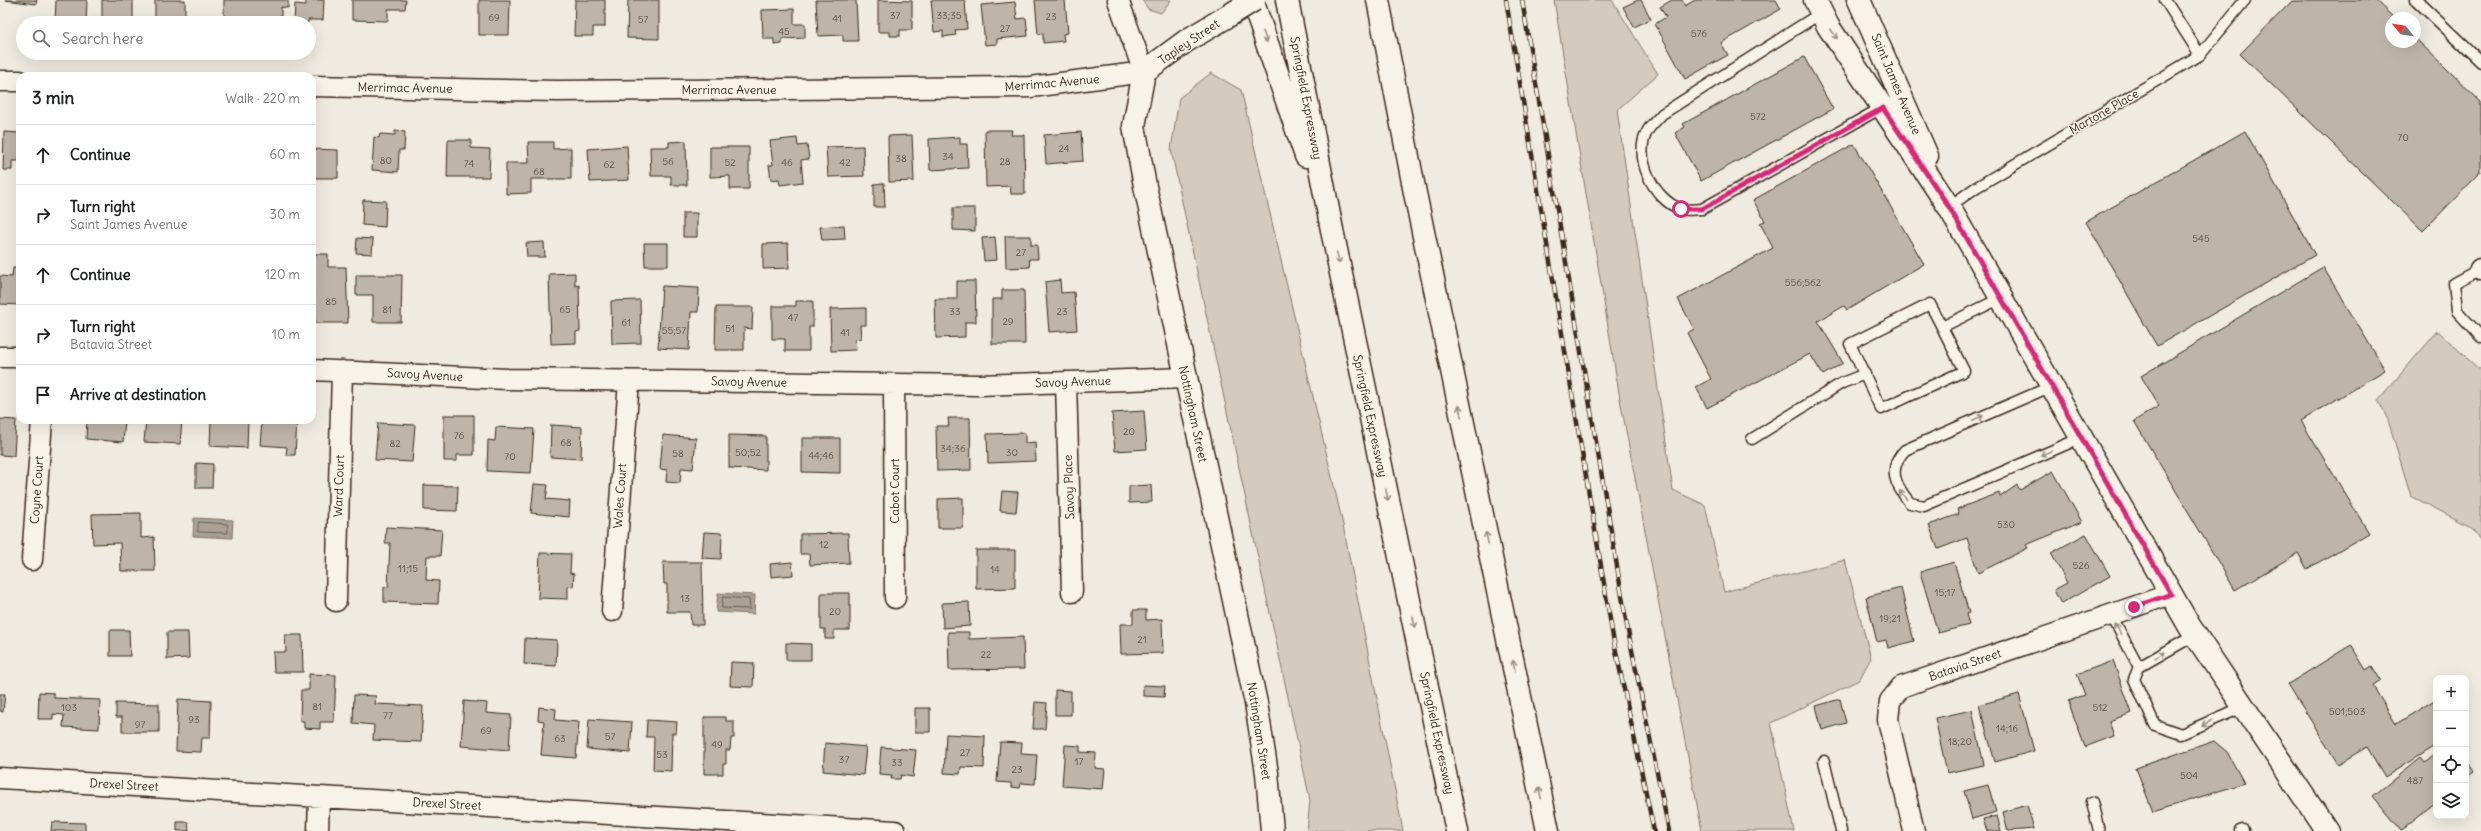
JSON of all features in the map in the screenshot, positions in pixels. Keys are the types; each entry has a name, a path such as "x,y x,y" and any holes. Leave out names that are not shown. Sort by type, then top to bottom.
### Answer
{"main road":[{"name":"Tapley Street","path":"1144,72 1186,41 1253,0"},
{"path":"1253,0 1333,235"},
{"name":"Springfield Expressway","path":"1287,0 1333,235 1458,831"},
{"path":"1378,0 1548,831"},
{"path":"1386,0 1393,79"},
{"name":"Saint James Avenue","path":"1859,0 1949,207"},
{"name":"Saint James Avenue","path":"1818,6 1883,108 1949,207"},
{"name":"Nottingham Street","path":"1144,72 1134,126 1145,186 1256,703 1266,773 1272,831"},
{"path":"1949,207 2195,635 2327,831"}],"street":[{"path":"1118,0 1144,72"},
{"name":"Merrimac Avenue","path":"316,86 557,91 1031,88 1144,72"},
{"path":"0,81 16,81"},
{"path":"0,357 16,357"},
{"name":"Savoy Avenue","path":"316,370 507,379 979,385 1186,378"},
{"name":"Ward Court","path":"336,600 342,371"},
{"name":"Wales Court","path":"612,611 629,380"},
{"name":"Savoy Place","path":"1066,382 1072,592"},
{"name":"Cabot Court","path":"894,384 895,598"},
{"name":"Coyne Court","path":"32,560 42,424"},
{"name":"Batavia Street","path":"1914,831 1888,720 1890,701 1901,687 2171,594"},
{"name":"Drexel Street","path":"0,778 894,831"},
{"path":"318,831 319,797"}],"lane":[{"path":"2165,0 2200,55"},
{"name":"Martone Place","path":"1949,207 1975,188 2200,55 2245,0"},
{"path":"2416,0 2481,62"},
{"path":"1818,6 1662,114 1648,130 1643,149 1646,174 1661,195 1681,209 1702,209 1883,108"},
{"path":"2481,269 2454,283 2457,311 2481,337"},
{"path":"1942,327 2001,298"},
{"path":"1930,304 1942,327 1964,371 1881,409 1850,344 1930,304"},
{"path":"1752,440 1842,383 1865,374"},
{"path":"2052,386 1905,450 1897,459 1895,470 1898,488 1910,504 1924,506 2081,438"},
{"path":"2111,615 2139,667"},
{"path":"2195,635 2139,667 2134,679 2155,725 2180,734 2243,707"},
{"path":"1824,761 1841,831"},
{"path":"2092,802 2099,831"}],"shaded area":[{"path":"1142,0 1171,0 1161,13 1148,9"},
{"path":"1554,0 1612,0 1658,74 1617,110 1673,490 1705,505 1724,592 1845,560 1871,658 1859,680 1771,723 1794,831 1702,831 1620,399"},
{"path":"1211,73 1241,90 1342,520 1403,831 1307,831 1310,800 1171,150 1179,98"},
{"path":"2438,331 2481,371 2481,541 2471,527 2411,496 2388,420 2378,400"}],"water":[{"path":"194,518 233,520 232,538 193,536"},
{"path":"718,593 755,595 754,614 716,612"}],"building":[{"path":"5,0 37,0 36,4"},
{"path":"56,0 87,0 86,16 55,16"},
{"path":"102,0 133,0 133,16 102,16"},
{"path":"155,0 185,0 185,16 155,16"},
{"path":"224,0 288,0 288,8 281,7 281,16 224,16"},
{"path":"306,0 324,0 323,20 316,20 316,16 294,16 295,4 306,5"},
{"path":"352,0 406,0 405,9 388,9 388,21 352,20"},
{"path":"479,0 510,0 509,35 479,35"},
{"path":"575,0 605,0 605,27 593,27 593,36 574,36"},
{"path":"628,0 659,0 659,39 627,38"},
{"path":"816,0 856,0 858,41 843,41 843,35 818,36"},
{"path":"878,0 912,1 912,30 900,30 900,36 890,36 890,32 878,32"},
{"path":"931,0 965,0 967,29 955,30 956,35 943,37 943,31 934,32"},
{"path":"1035,0 1065,0 1068,33 1063,34 1064,41 1043,43 1043,33 1038,34"},
{"path":"1641,0 1651,19 1634,27 1623,7"},
{"path":"1672,0 1682,0 1685,6 1695,0 1776,0 1781,9 1721,43 1728,55 1685,79 1655,24 1666,17 1660,7"},
{"path":"2293,0 2375,0 2388,12 2385,12 2385,48 2421,48 2421,44 2481,102 2481,172 2423,231 2240,54"},
{"path":"1015,2 1017,19 1026,18 1028,36 997,39 997,44 985,45 981,5"},
{"path":"794,9 794,24 805,24 805,38 782,39 782,44 774,45 774,39 763,39 762,10"},
{"path":"1804,57 1833,109 1701,181 1675,133 1685,127 1683,124"},
{"path":"985,130 1012,130 1011,135 1024,135 1025,194 1011,194 1010,186 986,187"},
{"path":"395,131 405,132 404,150 399,150 398,172 372,170 374,137 379,138 380,134 395,135"},
{"path":"2245,131 2315,255 2157,346 2086,222"},
{"path":"4,132 16,133 16,161 12,161 12,170 3,170"},
{"path":"1081,132 1083,161 1046,164 1044,135"},
{"path":"912,135 914,181 889,182 888,136"},
{"path":"960,137 960,144 967,144 968,168 930,170 929,139"},
{"path":"797,138 798,146 807,145 809,159 801,160 803,182 780,185 779,179 771,180 769,165 773,165 770,141"},
{"path":"448,140 471,140 471,148 490,149 489,177 447,177"},
{"path":"686,141 687,185 671,185 671,176 651,176 650,147 669,147 669,142"},
{"path":"528,142 553,142 553,149 571,148 571,179 531,179 531,193 506,194 506,163 529,163"},
{"path":"1854,144 1924,264 1847,310 1844,306 1818,321 1843,363 1823,375 1810,354 1707,408 1696,387 1711,379 1687,333 1694,329 1678,299 1773,248 1760,223 1765,221 1753,200"},
{"path":"627,146 629,180 590,182 588,149"},
{"path":"863,146 864,176 828,177 826,147"},
{"path":"710,147 749,147 749,189 730,189 730,176 710,177"},
{"path":"316,149 338,150 338,178 316,178"},
{"path":"884,183 885,207 874,207 874,184"},
{"path":"363,200 386,201 385,227 362,225"},
{"path":"953,208 975,208 975,231 953,230"},
{"path":"683,213 697,213 697,237 683,237"},
{"path":"844,225 845,239 822,240 820,227"},
{"path":"1005,236 1031,236 1031,245 1037,245 1038,259 1029,259 1030,267 1006,268"},
{"path":"995,237 997,260 984,261 982,238"},
{"path":"357,238 373,239 372,254 356,253"},
{"path":"544,242 545,257 527,257 526,243"},
{"path":"644,243 668,243 668,266 645,266"},
{"path":"788,243 789,268 763,269 763,244"},
{"path":"316,254 328,254 328,267 346,267 348,323 316,323"},
{"path":"2323,267 2385,370 2301,421 2369,533 2307,569 2298,553 2235,590 2134,421 2159,406 2141,376"},
{"path":"13,268 16,268 16,305 0,304 0,276 12,277"},
{"path":"575,273 575,286 579,285 580,331 576,332 576,343 551,344 549,274"},
{"path":"356,275 402,275 401,322 373,322 373,295 356,295"},
{"path":"1060,280 1061,293 1074,292 1077,330 1049,332 1045,282"},
{"path":"957,281 975,281 976,322 965,322 965,337 936,338 935,299 957,299"},
{"path":"662,286 699,288 698,312 691,312 689,350 658,348"},
{"path":"1002,290 1024,290 1025,344 992,344 992,299 1002,299"},
{"path":"640,300 641,343 612,344 611,301"},
{"path":"796,301 813,301 813,327 809,327 809,351 785,351 785,339 772,339 772,306 796,306"},
{"path":"716,307 753,307 752,329 744,328 744,350 715,350"},
{"path":"866,308 866,325 860,325 861,338 855,339 856,350 831,351 830,309"},
{"path":"1144,411 1147,449 1115,451 1112,413"},
{"path":"444,415 474,415 474,455 457,455 457,461 444,461"},
{"path":"948,418 970,418 971,470 937,471 936,426 949,426"},
{"path":"0,419 16,420 14,456 0,455"},
{"path":"378,423 415,425 412,462 375,460"},
{"path":"87,424 125,424 123,442 86,439"},
{"path":"146,424 182,424 180,444 144,442"},
{"path":"211,424 248,424 247,448 210,446"},
{"path":"262,424 297,424 295,455 286,455 287,447 260,445"},
{"path":"551,425 582,427 581,459 550,457"},
{"path":"496,427 534,429 531,473 487,471 488,440 495,441"},
{"path":"1025,433 1025,443 1035,442 1036,461 988,463 987,434"},
{"path":"663,435 696,438 693,469 681,468 680,483 666,482 667,470 660,469"},
{"path":"729,435 766,436 766,470 729,468"},
{"path":"802,438 840,438 840,473 802,472"},
{"path":"196,463 213,464 212,488 196,488"},
{"path":"2053,471 2082,522 2026,545 2028,548 1978,573 1967,538 1938,549 1929,525 1959,514 1957,509 1999,493 2000,497 2017,485 2020,490"},
{"path":"534,484 548,485 546,499 570,501 569,517 531,513"},
{"path":"424,485 458,486 457,511 424,510"},
{"path":"1151,485 1152,502 1129,503 1129,486"},
{"path":"1002,491 1018,492 1016,512 1000,511"},
{"path":"963,498 963,528 938,528 938,499"},
{"path":"141,513 141,538 154,537 155,571 121,571 120,543 93,544 92,514"},
{"path":"386,527 442,530 440,556 427,556 426,580 439,581 438,604 384,602 384,587 388,588 390,543 385,543"},
{"path":"704,532 722,533 721,559 702,558"},
{"path":"848,533 849,563 810,565 809,554 800,554 800,534"},
{"path":"2086,534 2110,576 2061,604 2054,590 2067,583 2051,553"},
{"path":"976,550 1015,550 1015,588 976,589"},
{"path":"540,553 571,554 570,573 574,574 573,587 568,586 568,599 538,598"},
{"path":"663,562 702,562 703,625 691,625 690,612 667,612 667,584 664,584"},
{"path":"792,562 793,575 771,577 770,564"},
{"path":"1954,562 1969,613 1966,614 1969,625 1938,633 1920,572"},
{"path":"1901,588 1914,641 1888,648 1886,640 1877,642 1866,597"},
{"path":"821,593 850,593 850,630 834,630 834,639 825,639 825,629 821,629"},
{"path":"969,602 970,626 943,628 942,603"},
{"path":"1133,610 1146,610 1146,620 1162,619 1163,653 1121,654 1120,624 1133,624"},
{"path":"110,630 129,630 130,656 110,656"},
{"path":"167,632 188,632 189,658 167,659"},
{"path":"948,632 969,632 969,639 1023,637 1024,669 949,670"},
{"path":"285,635 302,635 303,672 274,672 273,652 286,652"},
{"path":"525,638 557,640 556,666 524,664"},
{"path":"786,643 811,644 811,660 786,660"},
{"path":"2351,645 2366,670 2372,666 2381,681 2373,686 2396,724 2433,701 2433,747 2385,777 2367,747 2338,764 2288,684"},
{"path":"2113,661 2132,713 2109,721 2114,736 2085,747 2068,701 2085,695 2077,674"},
{"path":"731,662 754,663 753,687 730,686"},
{"path":"309,674 336,675 334,722 320,722 320,729 304,728 304,721 300,721 301,690 309,690"},
{"path":"1143,685 1165,686 1164,697 1143,696"},
{"path":"1055,690 1071,691 1071,715 1055,715"},
{"path":"39,692 54,693 54,698 100,700 99,729 63,727 64,715 53,714 53,719 38,719"},
{"path":"0,694 5,694 3,712 0,711"},
{"path":"2019,694 2034,751 1995,762 1979,705"},
{"path":"354,695 376,696 375,704 423,706 421,742 373,740 374,725 353,723"},
{"path":"178,699 211,701 210,738 202,738 201,752 176,751"},
{"path":"1840,699 1846,723 1822,730 1816,706"},
{"path":"464,701 487,703 486,713 511,715 509,750 461,746"},
{"path":"1035,702 1047,703 1045,729 1033,729"},
{"path":"116,703 159,704 159,732 122,732 122,717 116,717"},
{"path":"539,707 556,709 555,720 579,722 576,758 541,755 544,721 538,720"},
{"path":"915,708 930,708 930,732 915,732"},
{"path":"1972,710 1984,765 1947,773 1935,718"},
{"path":"704,717 726,717 726,721 734,721 734,738 731,738 730,750 726,750 726,764 723,764 723,774 704,774"},
{"path":"589,719 632,722 630,753 587,749"},
{"path":"647,720 677,722 676,733 672,733 671,771 653,770 654,737 646,737"},
{"path":"946,734 985,736 984,768 961,767 960,774 944,773"},
{"path":"2214,741 2227,752 2244,783 2153,812 2136,768"},
{"path":"1000,742 1022,743 1021,754 1037,755 1035,784 1021,783 1020,788 1011,787 1011,783 997,782"},
{"path":"825,743 866,747 863,775 823,771"},
{"path":"1065,745 1080,746 1080,752 1096,753 1095,768 1105,769 1103,789 1062,786"},
{"path":"881,747 916,750 913,777 901,775 900,779 891,779 892,775 879,774"},
{"path":"2433,756 2433,804 2401,830 2373,796 2420,758 2424,763"},
{"path":"2469,765 2474,771 2469,775"},
{"path":"1988,785 1996,812 1972,819 1964,791"},
{"path":"2027,805 2034,829 2008,831 2003,812"},
{"path":"1997,816 2001,831 1987,831 1983,819"},
{"path":"52,822 85,823 85,831 51,831"},
{"path":"177,822 188,822 189,831 177,831"}],"railway":[{"path":"1506,0 1613,637 1654,831"},
{"path":"1522,0 1627,626 1669,831"}],"route":[{"path":"1681,209 1702,209 1883,108 1949,207 2171,594 2134,607"}]}
